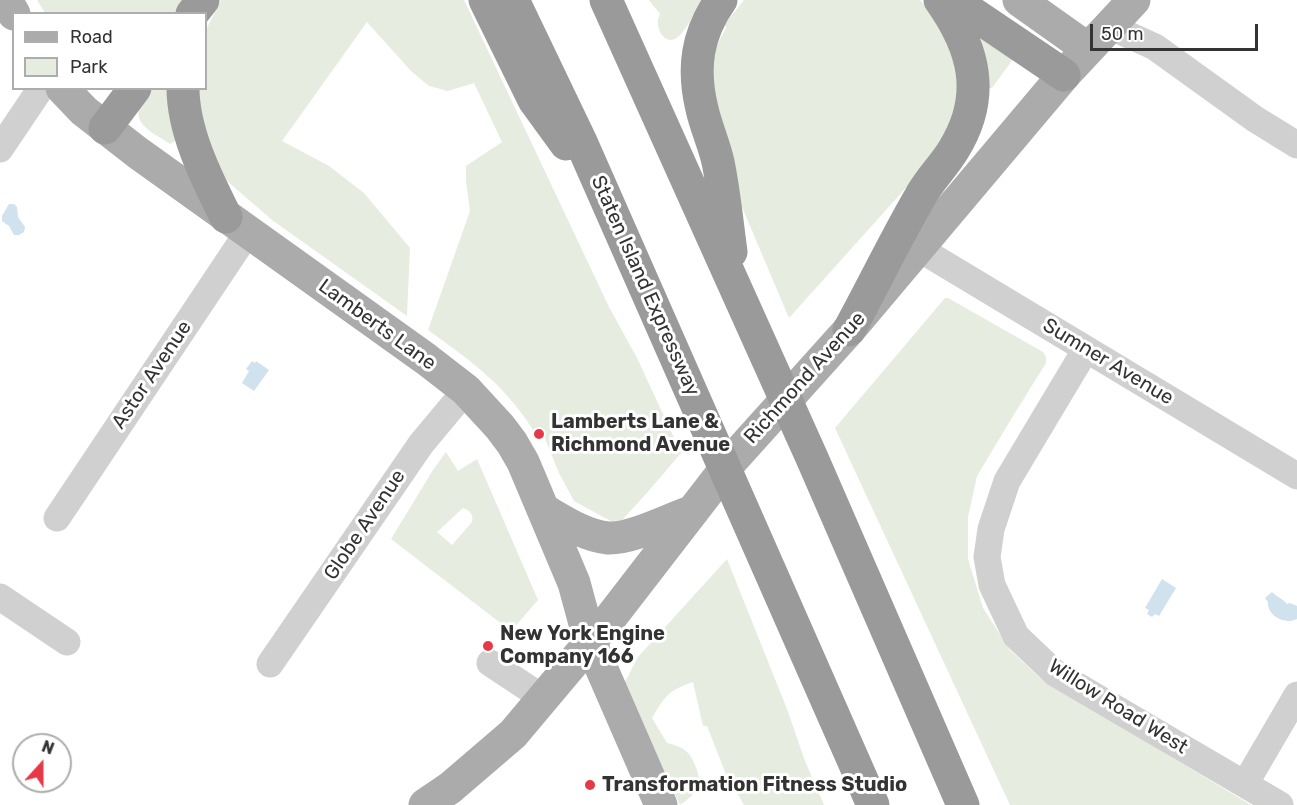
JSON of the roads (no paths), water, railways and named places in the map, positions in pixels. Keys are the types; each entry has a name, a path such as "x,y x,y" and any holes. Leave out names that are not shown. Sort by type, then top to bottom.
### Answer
{"highway":[{"path":"485,0 534,100 607,200"},
{"name":"Staten Island Expressway","path":"513,0 607,200 873,805"},
{"path":"606,0 764,348 963,805"},
{"path":"721,0 711,15 700,44 697,75 702,110 718,161 737,290"},
{"path":"849,330 921,194 956,146 972,106 973,82 968,51 963,36 940,0"},
{"path":"953,0 1064,75"},
{"path":"105,128 134,90"},
{"path":"183,90 193,138 209,182 237,225"},
{"path":"919,705 977,805"}],"main road":[{"path":"1019,0 1099,38"},
{"name":"Richmond Avenue","path":"425,805 450,788 513,734 590,642 734,459 849,330 1064,75 1134,0"},
{"name":"Lamberts Lane","path":"64,90 105,128 237,225 409,346 465,390 500,427 523,462 544,510 574,583 590,642 661,805"},
{"path":"544,510 575,528 609,538 625,537 695,510"}],"street":[{"path":"1099,38 1155,48 1255,119 1297,145"},
{"path":"0,149 40,90"},
{"name":"Astor Avenue","path":"57,518 237,225"},
{"name":"Sumner Avenue","path":"918,248 1297,476"},
{"name":"Willow Road West","path":"1086,349 1007,481 991,529 988,548 987,557 992,585 1016,636 1055,673 1280,805"},
{"name":"Globe Avenue","path":"270,664 421,444 465,390"},
{"path":"0,597 67,642"},
{"path":"490,663 543,699"},
{"path":"1245,784 1297,695"}],"water":[{"path":"9,204 17,207 18,217 25,227 24,232 19,235 14,235 9,226 2,221 2,216"},
{"path":"252,361 255,363 256,361 269,370 254,391 242,383 249,371 246,369"},
{"path":"1162,579 1176,588 1159,616 1155,614 1152,617 1147,614 1149,610 1145,608"},
{"path":"1272,592 1287,604 1297,606 1297,619 1282,620 1270,611 1265,598"}],"place":[{"name":"Lamberts Lane & Richmond Avenue","path":"539,434"},
{"name":"New York Engine Company 166","path":"488,646"},
{"name":"Transformation Fitness Studio","path":"590,785"}]}
